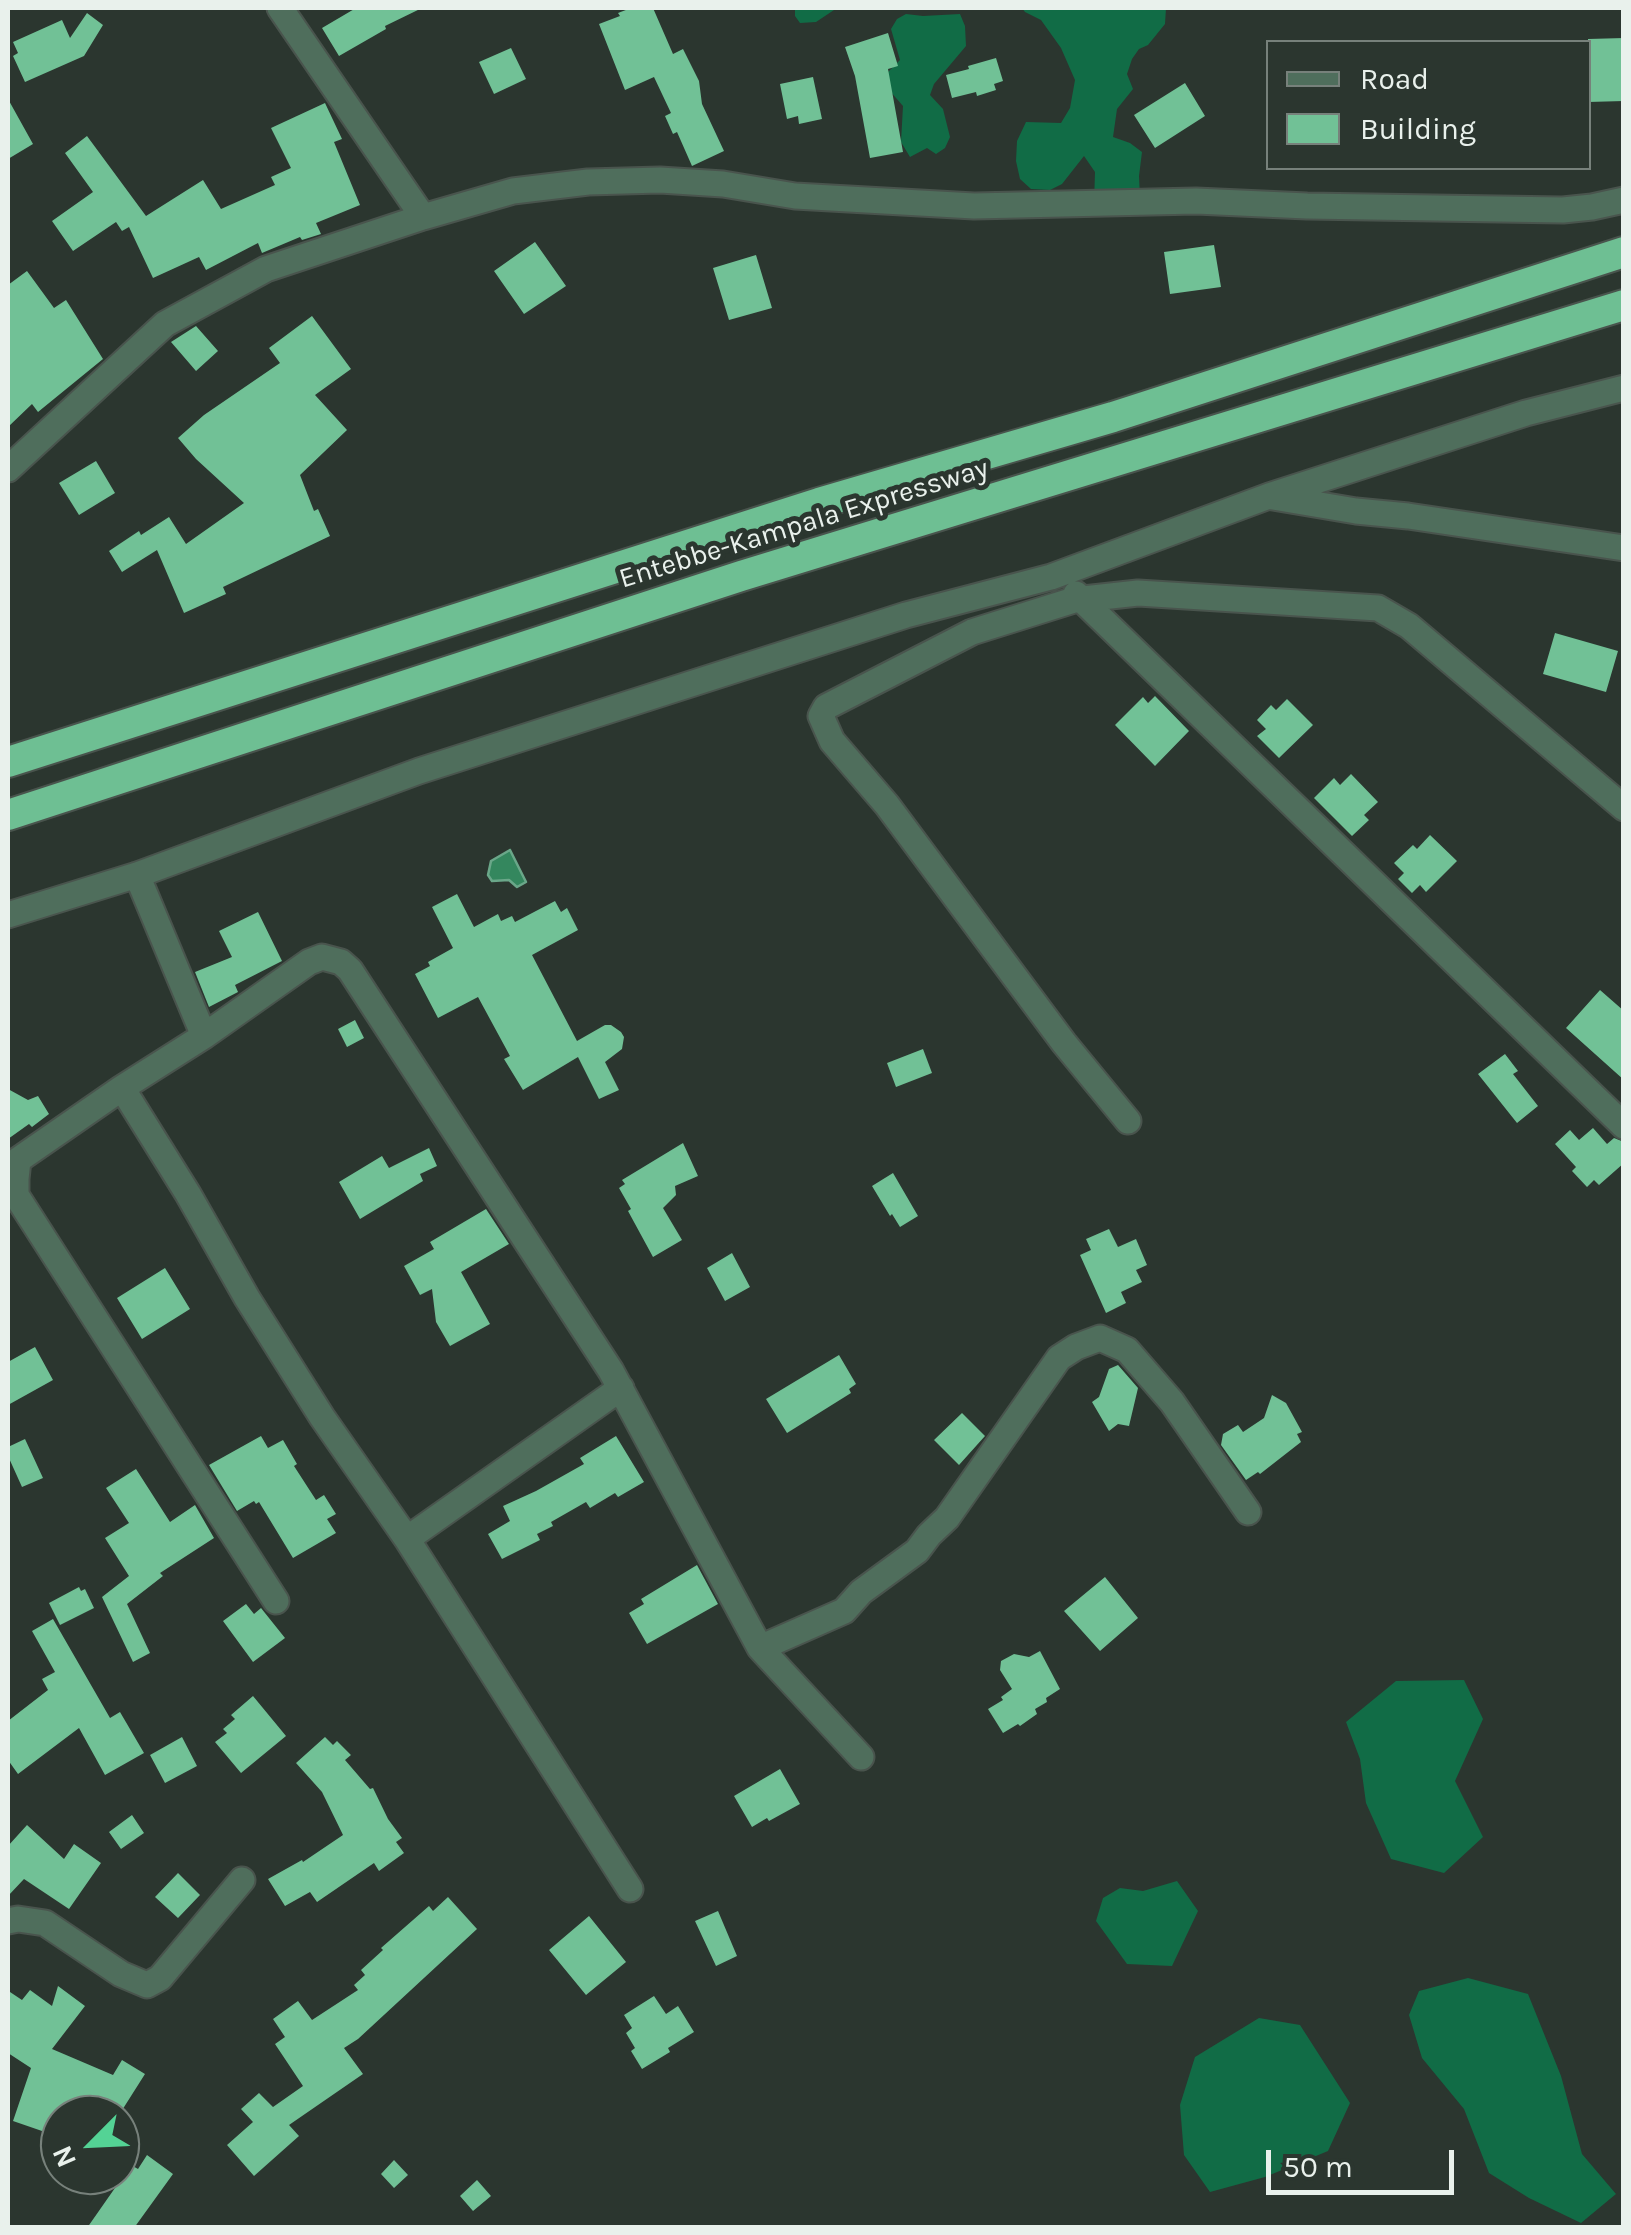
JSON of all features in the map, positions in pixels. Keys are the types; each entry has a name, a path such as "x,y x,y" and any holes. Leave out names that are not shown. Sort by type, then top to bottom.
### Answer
{"highway":[{"name":"Entebbe-Kampala Expressway","path":"8,762 819,502 1114,417 1624,252"},
{"name":"Entebbe-Kampala Expressway","path":"8,815 760,570 1624,305"}],"street":[{"path":"280,8 423,216"},
{"path":"8,469 165,324 266,269 423,216 513,191 588,182 660,180 723,184 795,196 974,206 1196,202 1563,210 1624,200"},
{"path":"8,915 137,875 419,771 906,616 1051,577 1268,496 1526,413 1624,388"},
{"path":"1268,496 1624,548"},
{"path":"1051,577 1084,600 1624,1126"},
{"path":"1128,1121 1064,1042 887,804 832,741 820,716 826,707 972,632 1074,600 1138,592 1378,608 1409,626 1624,808"},
{"path":"137,875 204,1036"},
{"path":"276,1601 16,1195 18,1160 308,962 322,957 341,962 350,970 621,1388 760,1648 861,1757"},
{"path":"122,1088 246,1298 408,1540 630,1889"},
{"path":"760,1648 844,1611 860,1592 918,1551 947,1518 1059,1358 1100,1338 1128,1350 1172,1402 1248,1512"},
{"path":"408,1540 621,1388"},
{"path":"8,1921 45,1923 121,1974 147,1985 160,1978 242,1880"}],"shaded area":[{"path":"795,8 834,10 816,22 800,23"},
{"path":"1022,8 1166,8 1165,24 1132,59 1127,74 1133,89 1117,109 1113,137 1142,152 1140,197 1094,204 1095,172 1084,156 1062,184 1050,190 1031,189 1020,179 1017,141 1026,122 1061,123 1070,108 1075,80 1061,48 1041,20"},
{"path":"906,14 960,14 965,26 966,46 934,84 930,95 943,109 950,137 945,148 936,154 927,148 910,157 901,142 903,106 882,82 900,60 891,29"},
{"path":"510,850 526,882 517,887 509,880 492,881 488,875 491,861"},
{"path":"1464,1680 1483,1719 1455,1781 1483,1837 1444,1873 1391,1859 1366,1803 1360,1759 1346,1722 1396,1681"},
{"path":"1177,1881 1198,1911 1172,1966 1127,1964 1096,1921 1103,1898 1120,1888 1143,1891"},
{"path":"1468,1978 1528,1994 1561,2076 1582,2154 1616,2194 1581,2223 1489,2173 1464,2109 1422,2058 1409,2015 1419,1991"},
{"path":"1259,2018 1300,2025 1350,2103 1328,2151 1265,2177 1210,2192 1184,2155 1180,2105 1195,2057"}],"building":[{"path":"356,8 422,8 339,56 322,28"},
{"path":"631,8 653,8 673,54 683,49 724,151 692,166 665,116 671,113 654,77 625,90 599,24"},
{"path":"87,13 103,25 84,56 25,82 13,56 18,53 13,42 62,20 70,38"},
{"path":"888,33 898,66 888,69 903,152 870,158 855,76 845,47"},
{"path":"1624,38 1624,101 1591,102 1588,39"},
{"path":"511,48 526,79 494,94 479,62"},
{"path":"996,58 1003,81 994,84 996,90 952,98 946,75"},
{"path":"813,77 822,119 799,124 798,116 787,119 780,84"},
{"path":"1185,83 1205,116 1155,148 1134,115"},
{"path":"8,99 33,144 8,159"},
{"path":"325,103 342,139 334,142 360,205 316,223 321,234 302,240 300,237 262,253 258,243 206,270 199,257 153,278 129,227 122,231 116,222 73,251 52,221 93,192 65,153 87,136 146,216 203,180 221,209 275,185 271,177 291,168 271,128"},
{"path":"535,242 566,286 524,314 494,271"},
{"path":"1214,245 1221,287 1170,294 1164,252"},
{"path":"756,255 772,308 729,320 713,268"},
{"path":"27,271 54,308 66,300 103,359 38,412 32,404 8,427 8,285"},
{"path":"312,316 351,369 315,395 347,430 300,475 314,511 318,509 330,536 223,587 226,594 184,613 157,550 122,572 109,551 169,517 186,544 244,503 178,438 204,415 280,363 269,348"},
{"path":"196,326 218,351 196,371 171,342"},
{"path":"96,461 115,493 79,515 59,483"},
{"path":"1555,633 1618,651 1606,692 1543,674"},
{"path":"1155,696 1189,731 1155,766 1115,725 1143,697 1148,703"},
{"path":"1287,699 1313,725 1279,758 1257,736 1266,729 1257,720 1271,705 1276,710"},
{"path":"1351,774 1378,802 1364,815 1369,820 1352,836 1314,798 1334,778 1340,785"},
{"path":"1430,835 1457,861 1426,892 1420,885 1412,893 1398,879 1404,873 1394,863 1413,845 1417,849"},
{"path":"457,894 474,927 498,914 501,921 512,916 515,922 555,901 561,912 567,908 578,930 532,955 577,1041 605,1025 621,1032 622,1049 605,1062 619,1090 599,1099 578,1057 523,1090 504,1059 510,1056 478,997 438,1018 415,974 453,948 432,907"},
{"path":"258,912 282,961 235,985 238,992 209,1007 195,972 232,957 219,931"},
{"path":"1600,990 1624,1011 1624,1080 1566,1028"},
{"path":"355,1020 364,1038 347,1047 338,1029"},
{"path":"923,1049 932,1073 896,1087 887,1063"},
{"path":"1505,1054 1518,1071 1513,1074 1538,1106 1517,1123 1478,1074"},
{"path":"8,1089 28,1100 38,1096 49,1114 8,1139"},
{"path":"1593,1128 1607,1144 1614,1138 1624,1142 1624,1163 1599,1185 1594,1180 1587,1187 1572,1171 1576,1167 1555,1144 1570,1130 1579,1140"},
{"path":"683,1143 698,1176 675,1186 676,1195 663,1208 682,1240 653,1257 619,1188 625,1184 622,1180"},
{"path":"429,1148 437,1166 420,1174 423,1181 360,1219 339,1182 382,1156 389,1168"},
{"path":"893,1173 918,1216 900,1227 872,1186"},
{"path":"486,1209 509,1244 461,1272 490,1324 450,1346 436,1322 432,1289 420,1295 404,1266 434,1249 430,1242"},
{"path":"1109,1229 1118,1247 1136,1239 1147,1265 1136,1270 1142,1282 1121,1292 1126,1303 1106,1313 1080,1255 1091,1250 1086,1239"},
{"path":"732,1253 750,1287 725,1301 707,1268"},
{"path":"165,1268 190,1309 142,1339 117,1298"},
{"path":"35,1347 53,1380 8,1405 8,1362"},
{"path":"839,1355 856,1384 849,1389 851,1393 787,1433 766,1399"},
{"path":"1118,1365 1138,1388 1129,1426 1118,1424 1109,1431 1092,1402 1099,1397 1109,1369"},
{"path":"1272,1395 1286,1403 1302,1432 1297,1434 1301,1442 1260,1474 1246,1480 1221,1445 1223,1434 1238,1425 1243,1432 1264,1418"},
{"path":"962,1413 985,1436 959,1465 934,1440"},
{"path":"261,1436 268,1448 283,1440 316,1500 324,1495 336,1514 327,1519 336,1533 293,1558 259,1502 237,1511 209,1465"},
{"path":"616,1436 644,1482 590,1508 586,1502 551,1522 553,1526 537,1534 540,1540 502,1559 488,1534 510,1521 503,1506 584,1464 580,1458"},
{"path":"25,1439 43,1478 22,1487 8,1447"},
{"path":"136,1469 170,1522 195,1505 214,1538 160,1573 163,1576 127,1604 150,1653 133,1662 102,1597 129,1576 105,1538 129,1523 106,1488"},
{"path":"697,1565 718,1604 647,1644 629,1613 644,1604 641,1599"},
{"path":"1105,1577 1138,1618 1100,1651 1064,1611"},
{"path":"79,1587 81,1591 85,1589 94,1608 60,1625 49,1603"},
{"path":"246,1604 254,1614 261,1608 285,1638 253,1662 223,1621"},
{"path":"53,1619 110,1718 120,1712 144,1753 105,1775 79,1728 18,1774 8,1760 8,1721 48,1690 42,1679 55,1672 32,1631"},
{"path":"1040,1651 1060,1689 1035,1709 1037,1714 1003,1733 988,1709 1012,1689 1000,1670 1001,1661 1014,1654 1029,1657"},
{"path":"253,1696 286,1736 241,1773 215,1742 227,1733 223,1729 235,1719 231,1715"},
{"path":"182,1737 197,1766 165,1783 150,1755"},
{"path":"325,1737 333,1745 337,1741 351,1755 345,1760 373,1788 402,1838 396,1842 404,1853 379,1871 374,1863 317,1902 310,1892 285,1906 268,1879 303,1862 343,1835 322,1792 296,1763"},
{"path":"780,1769 800,1804 752,1827 734,1796"},
{"path":"132,1815 144,1833 121,1849 109,1832"},
{"path":"27,1825 64,1859 74,1844 101,1863 69,1909 24,1879 8,1896 8,1846"},
{"path":"178,1873 200,1895 178,1918 155,1897"},
{"path":"448,1897 477,1929 344,2048 363,2074 289,2125 299,2136 254,2176 227,2145 253,2122 241,2109 259,2093 273,2107 303,2086 275,2044 285,2037 273,2019 298,2001 312,2020 358,1990 354,1985 365,1975 361,1970 381,1948 429,1906 433,1911"},
{"path":"718,1911 737,1956 716,1966 695,1921"},
{"path":"589,1916 626,1962 586,1995 549,1950"},
{"path":"58,1986 85,2006 52,2049 113,2075 122,2060 145,2074 132,2095 40,2095 40,2130 13,2121 31,2068 8,2053 10,1992 22,2000 30,1990 52,2006"},
{"path":"654,1996 666,2014 678,2006 694,2032 642,2069 631,2051 635,2048 626,2033 632,2028 624,2015"},
{"path":"147,2155 173,2174 134,2228 87,2228 110,2195 140,2195 140,2166"},
{"path":"394,2160 408,2175 394,2188 381,2174"},
{"path":"477,2180 491,2196 473,2211 460,2196"}]}
